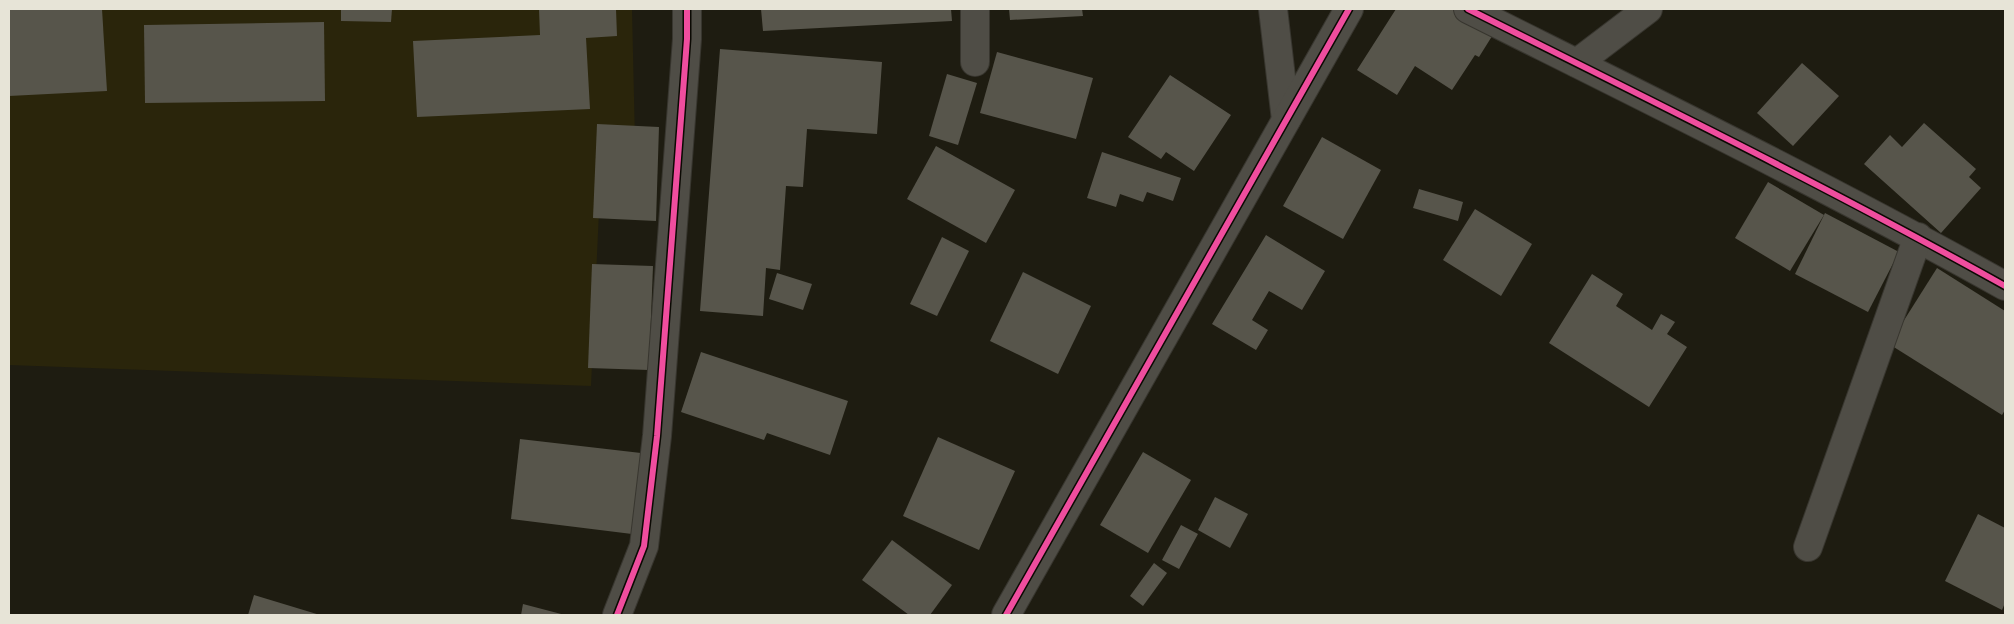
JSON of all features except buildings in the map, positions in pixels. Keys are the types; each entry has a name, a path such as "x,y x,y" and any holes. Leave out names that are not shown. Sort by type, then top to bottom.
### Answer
{"street":[{"path":"617,615 644,546 657,436 687,39 687,9"},
{"path":"975,9 975,62"},
{"path":"1273,9 1286,120"},
{"path":"1006,615 1349,9"},
{"path":"1468,9 1918,237 2005,286"},
{"path":"1577,63 1648,9"},
{"path":"1808,547 1918,237"}],"shaded area":[{"path":"9,9 632,9 635,141 602,146 591,386 9,365"}],"cycle path":[{"path":"617,615 644,546 657,436 687,39 687,9"},
{"path":"1006,615 1349,9"},
{"path":"1468,9 1806,179 2005,286"}]}
